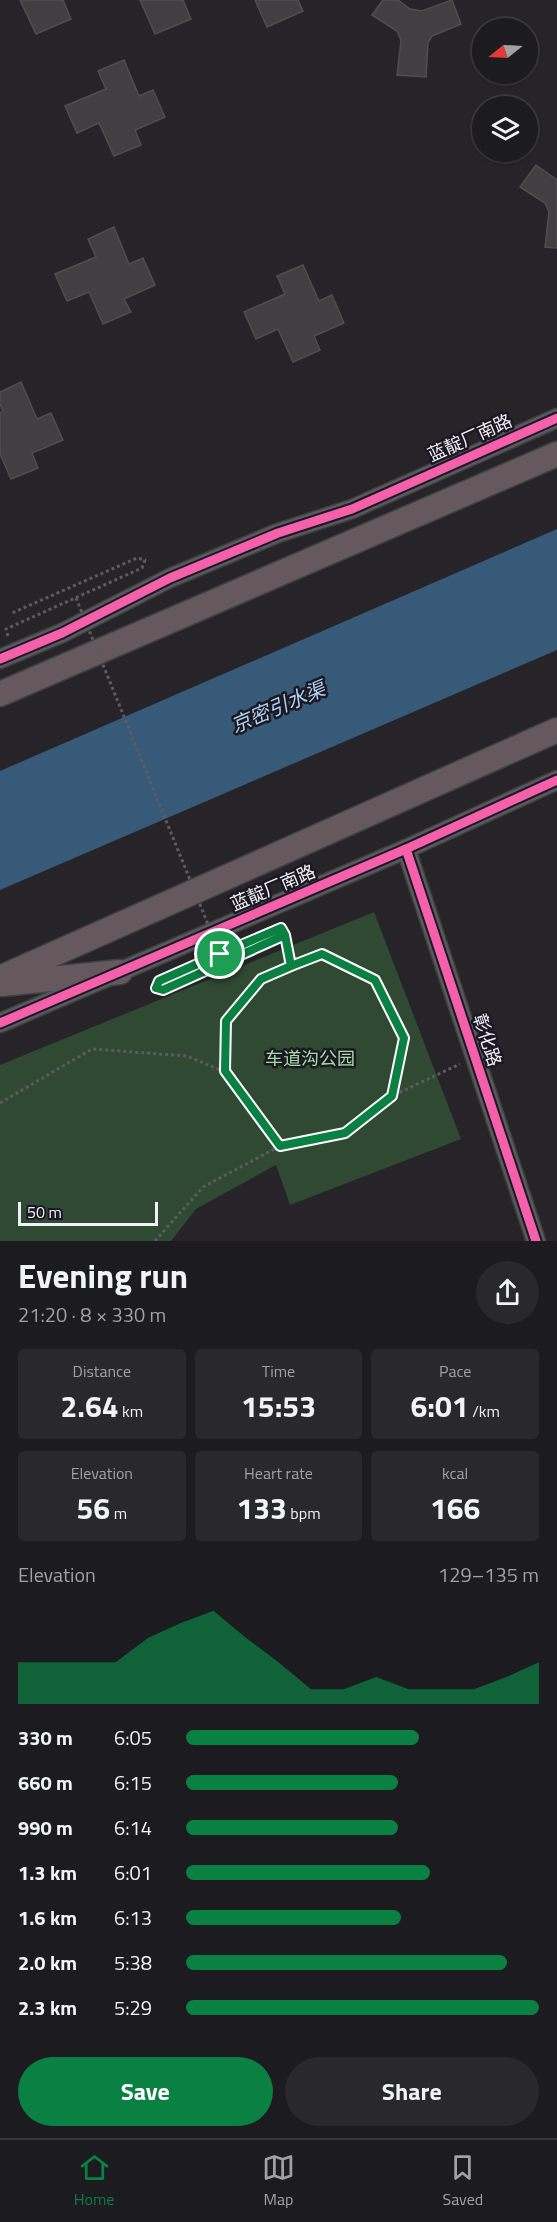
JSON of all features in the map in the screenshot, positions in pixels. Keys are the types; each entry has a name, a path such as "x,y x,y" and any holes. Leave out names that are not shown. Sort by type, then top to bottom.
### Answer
{"highway":[{"path":"0,694 557,454"},
{"name":"蓝靛厂南路","path":"0,978 557,730"},
{"path":"0,984 120,972"}],"street":[{"name":"蓝靛厂南路","path":"0,659 62,633 170,578 278,533 352,509 557,418"},
{"name":"蓝靛厂南路","path":"0,1023 406,849 557,780"},
{"name":"彰化路","path":"406,849 536,1241"}],"path":[{"path":"12,613 136,558 145,560 142,568 18,624"},
{"path":"76,598 220,954"},
{"path":"285,935 163,990 156,988 159,981 281,928 285,935 291,966"},
{"path":"225,1071 226,1021 261,979 322,954 375,980 404,1038 392,1096"},
{"path":"0,1103 92,1049 187,1056 225,1071 280,1146"},
{"path":"154,1241 203,1187 280,1146 345,1133 392,1096 475,1058"}],"green space":[{"name":"车道沟公园","path":"374,912 461,1139 290,1205 276,1165 196,1209 171,1241 0,1241 0,1065"}],"water":[{"name":"京密引水渠","path":"557,529 557,650 0,890 0,771"}],"building":[{"path":"20,0 63,0 71,19 36,34"},
{"path":"140,0 183,0 191,19 155,34"},
{"path":"255,0 298,0 303,11 267,27"},
{"path":"383,0 398,0 410,9 422,11 452,0 461,24 432,36 428,43 426,77 397,75 401,40 397,31 372,15"},
{"path":"124,60 139,96 153,90 165,117 135,130 141,145 114,156 99,123 77,133 65,106 106,89 98,71"},
{"path":"536,165 557,180 557,248 545,247 549,212 545,203 520,187"},
{"path":"114,227 129,264 143,258 155,285 124,299 131,312 103,324 89,292 67,301 55,274 96,257 88,239"},
{"path":"303,265 319,301 332,295 344,323 314,336 320,350 293,362 278,329 256,339 244,312 285,294 277,276"},
{"path":"21,382 37,419 51,413 63,440 32,453 38,468 11,479 0,454 0,413 3,411 0,404 0,392"}],"cycle path":[{"path":"0,659 62,633 170,578 278,533 352,509 557,418"},
{"path":"0,1023 406,849 557,780"},
{"path":"406,849 536,1241"}],"route":[{"path":"220,954 159,981 156,988 163,990 285,935 291,966 322,954 375,980 404,1038 392,1096 345,1133 280,1146 225,1071 226,1021 261,979 291,966 285,935 281,928 220,954"}]}
